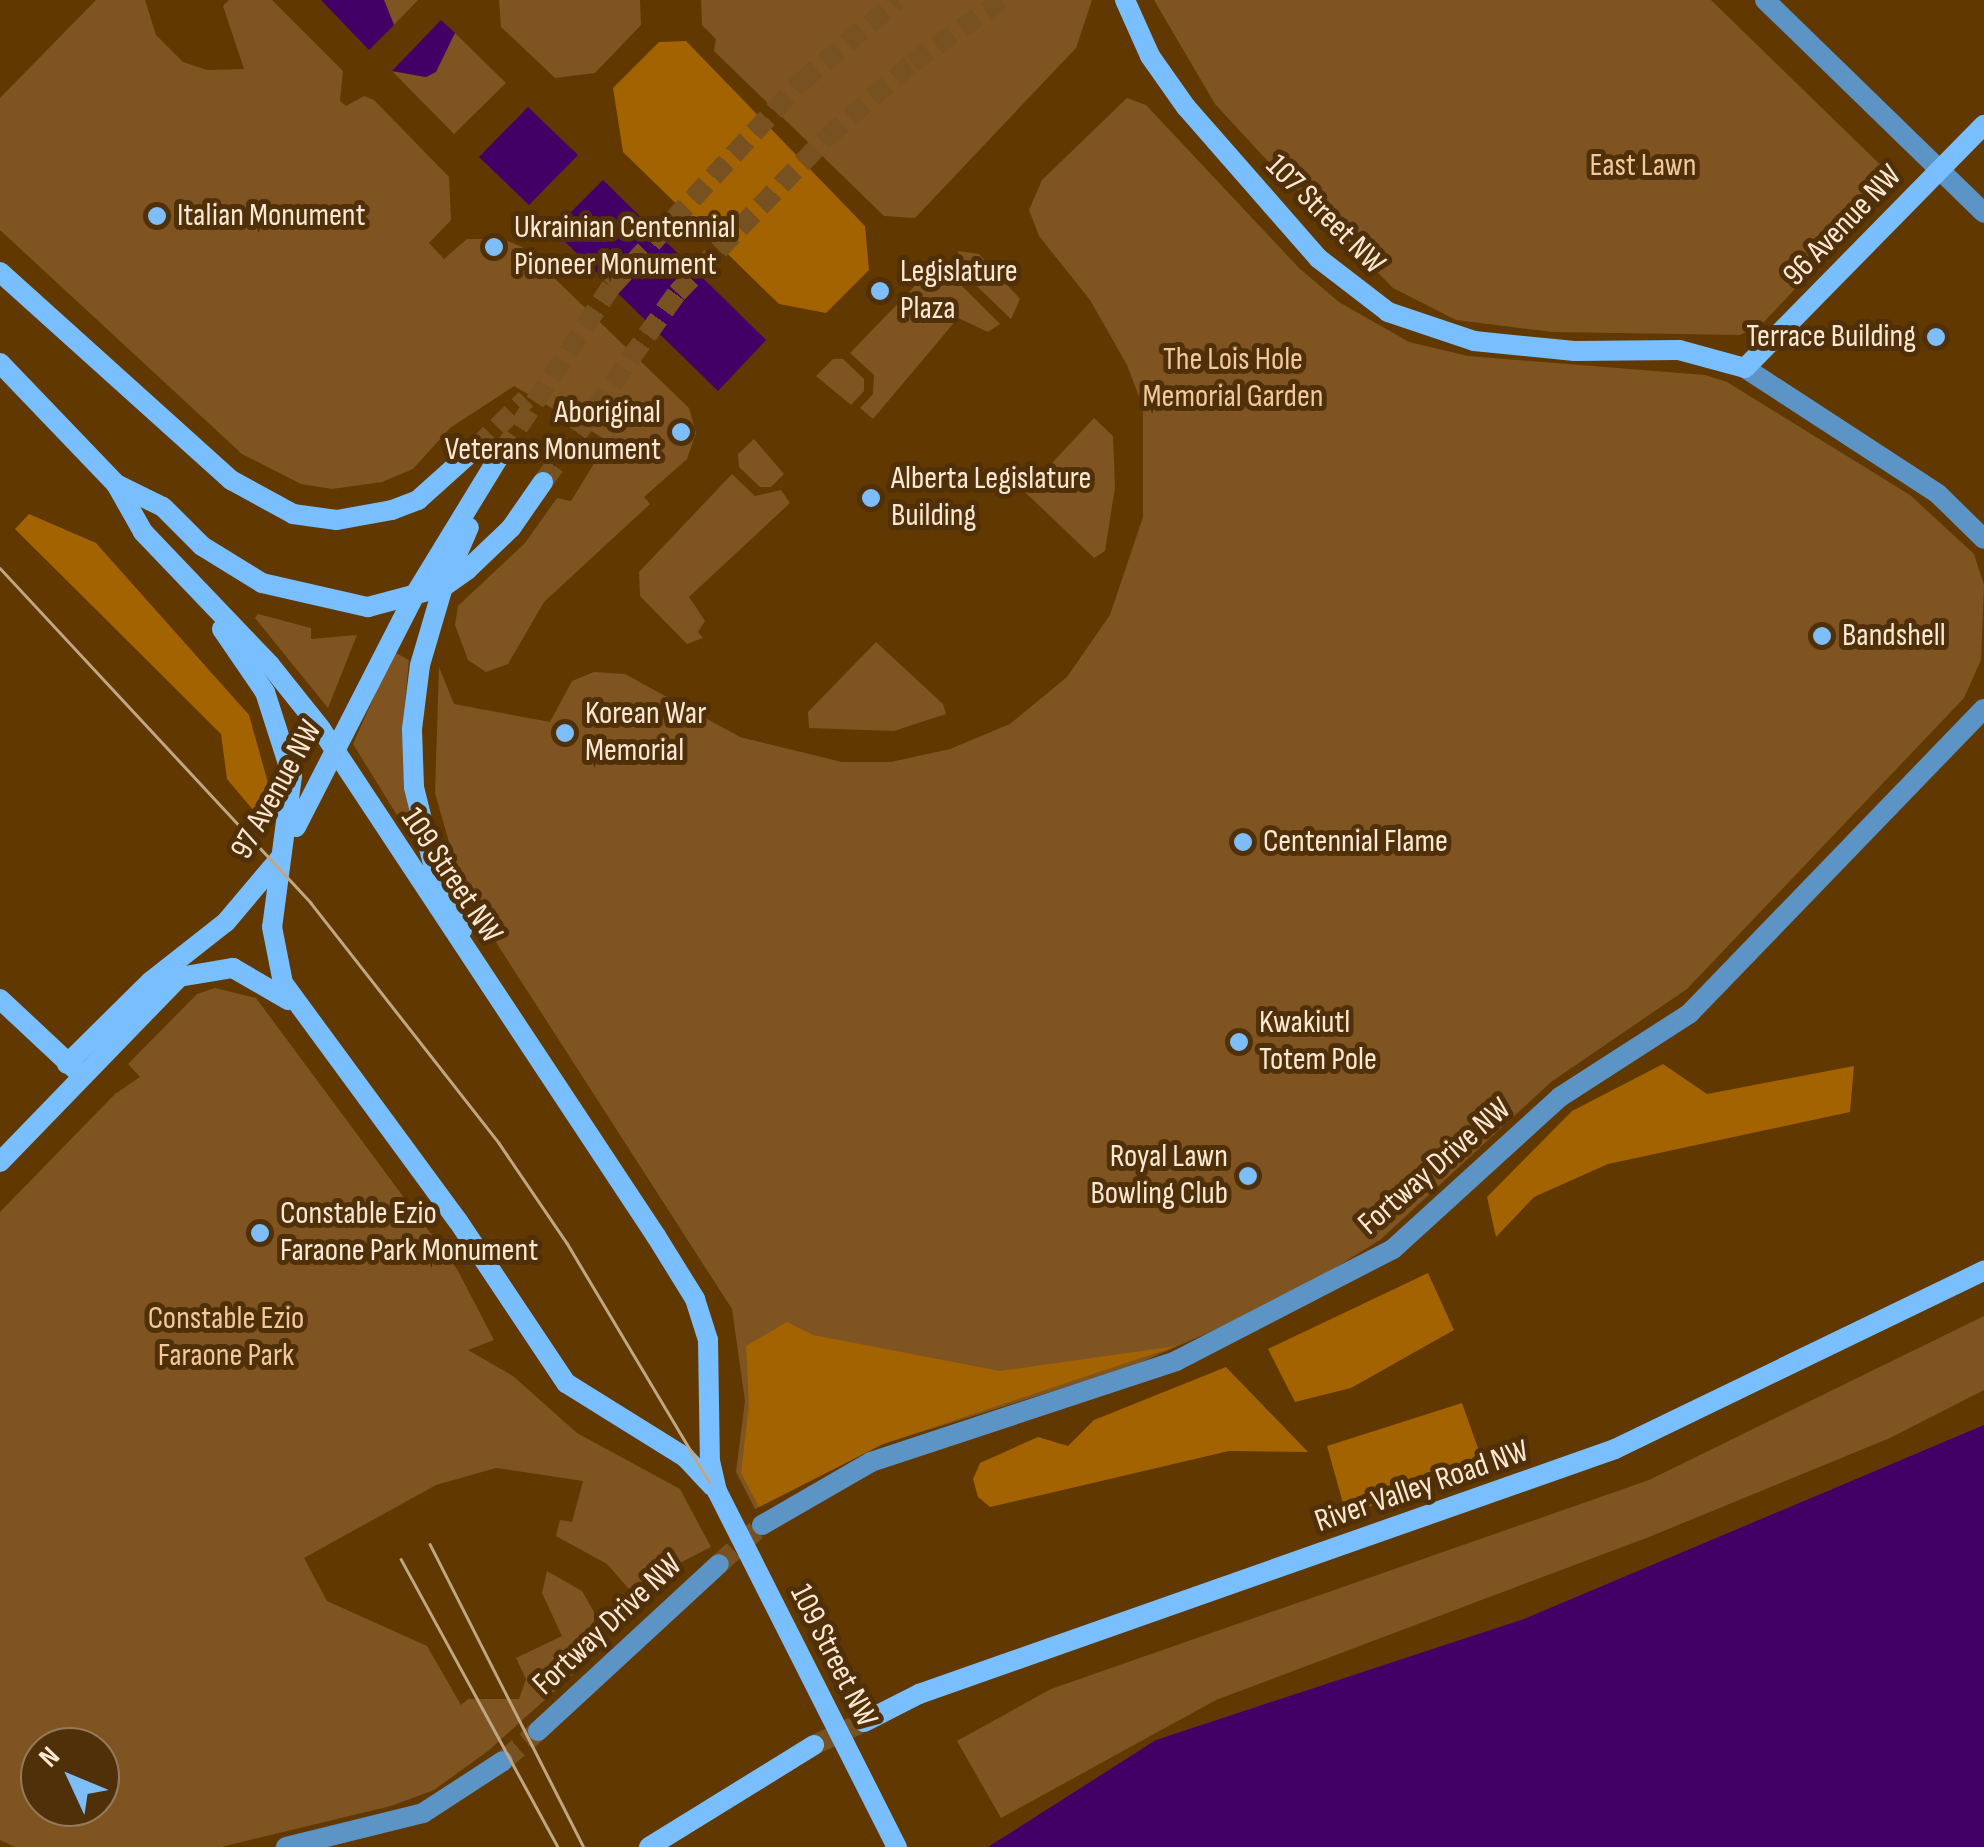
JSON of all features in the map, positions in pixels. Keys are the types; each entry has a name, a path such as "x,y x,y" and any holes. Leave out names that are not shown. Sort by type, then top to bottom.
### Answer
{"main road":[{"name":"107 Street NW","path":"1125,0 1161,72 1258,194 1339,278 1388,312 1474,341 1575,351 1679,350 1745,368"},
{"name":"96 Avenue NW","path":"1745,368 1984,125"},
{"path":"0,272 230,480 293,514 337,520 392,510 418,500 476,448"},
{"name":"109 Street NW","path":"0,363 116,484 143,532 270,665 334,749 695,1299 711,1365 710,1461 717,1492 896,1847"},
{"name":"97 Avenue NW","path":"0,1162 150,981 226,922 282,856 414,596 502,452 442,587"},
{"path":"116,484 162,507 202,546 262,583 346,606 414,596 442,587 495,545 543,482"},
{"path":"193,586 276,716 294,796 282,856"},
{"path":"442,587 420,665 412,729 414,786 433,864 481,975"},
{"name":"109 Street NW","path":"282,856 273,943 276,966 299,1011 458,1221 553,1366 596,1408 686,1457 717,1492"},
{"name":"97 Avenue NW","path":"75,1069 160,994 197,970 219,966 254,975 299,1011"},
{"path":"0,1000 75,1069"},
{"name":"River Valley Road NW","path":"864,1722 919,1694 1615,1448 1984,1271"},
{"path":"649,1847 744,1785 814,1746"},
{"path":"666,1847 744,1785"}],"street":[{"path":"1765,0 1984,213"},
{"path":"1745,368 1938,494 1984,540"},
{"name":"Fortway Drive NW","path":"762,1525 871,1462 1176,1361 1393,1249 1560,1097 1688,1014 1984,708"},
{"name":"Fortway Drive NW","path":"538,1731 719,1564"},
{"path":"286,1847 423,1814 503,1761"}],"green space":[{"path":"96,0 145,0 156,35 183,62 207,70 244,69 223,6 229,0 272,0 343,71 340,101 346,106 364,96 374,100 449,177 451,220 429,243 444,259 467,239 503,239 522,247 689,408 696,433 687,459 644,497 650,504 544,602 508,664 486,672 468,660 455,625 458,606 525,543 557,498 571,501 608,441 514,386 450,428 413,469 382,482 332,489 301,484 242,454 0,230 0,98"},
{"path":"384,0 418,0 394,25"},
{"path":"499,0 640,0 641,25 595,73 555,78 501,27"},
{"path":"701,0 1092,0 1076,48 915,218 884,216 714,51 716,39 702,25"},
{"name":"East Lawn","path":"1154,0 1711,0 1897,181 1762,324 1740,335 1553,332 1456,320 1393,288 1263,156 1215,104"},
{"path":"455,33 506,83 454,134 392,71 425,77"},
{"name":"The Lois Hole Memorial Garden","path":"1127,98 1146,105 1299,268 1339,302 1409,342 1468,356 1705,375 1727,382 1910,495 1974,554 1984,585 1981,660 1964,698 1687,989 1551,1082 1380,1240 1283,1300 1130,1367 883,1444 755,1509 736,1472 745,1401 732,1309 463,891 435,793 439,667 454,704 550,722 572,681 594,672 625,674 740,737 842,762 891,762 950,749 1010,724 1067,677 1110,615 1143,517 1143,407 1127,365 1090,300 1039,236 1029,210 1042,180"},
{"path":"958,251 979,254 1020,299 1011,319 961,271"},
{"path":"938,262 1000,324 988,332 958,318 873,419 860,408 873,394 874,375 850,353"},
{"path":"833,359 843,359 864,379 864,391 851,405 816,376"},
{"path":"1094,418 1113,436 1115,487 1105,551 1094,558 1025,492"},
{"path":"754,439 784,474 771,487 760,487 739,467 738,454"},
{"path":"732,474 755,496 781,490 790,503 689,597 705,621 698,632 703,638 687,644 640,596 639,572"},
{"path":"258,614 311,628 311,639 357,635 328,708 255,618"},
{"path":"876,642 943,704 946,714 894,731 809,728 808,712"},
{"path":"394,652 409,660 402,733 413,841 353,744"},
{"name":"Constable Ezio Faraone Park","path":"215,988 256,998 457,1269 494,1340 468,1350 513,1376 577,1433 680,1489 711,1547 629,1589 607,1564 556,1536 560,1520 572,1522 583,1481 496,1468 436,1485 304,1558 327,1601 427,1646 461,1705 468,1699 519,1699 526,1679 516,1658 562,1636 542,1593 547,1571 582,1591 594,1612 594,1647 577,1671 488,1751 434,1790 391,1806 221,1847 15,1847 0,1840 0,1212 115,1094 140,1077 128,1064 197,994"},
{"path":"1984,1316 1984,1390 1890,1438 1649,1537 1216,1700 1001,1818 957,1741 1051,1689 1649,1480"}],"shaded area":[{"path":"321,0 384,0 394,25 369,50"},
{"path":"441,20 455,33 436,72 426,77 392,71"},
{"path":"686,41 865,226 869,270 826,313 779,304 623,152 613,88 659,42"},
{"path":"528,107 578,155 529,205 479,157"},
{"path":"603,180 766,340 718,391 553,230"},
{"path":"29,514 96,543 249,715 272,797 258,816 227,779 221,734 15,529"},
{"path":"1663,1064 1707,1094 1854,1066 1850,1112 1608,1164 1534,1197 1496,1237 1487,1197 1572,1111"},
{"path":"1428,1273 1454,1330 1351,1388 1295,1402 1268,1349"},
{"path":"787,1322 813,1335 1000,1371 1177,1346 883,1444 759,1507 741,1473 749,1405 746,1346"},
{"path":"1226,1367 1308,1452 1229,1451 990,1507 978,1497 973,1479 980,1463 1038,1437 1068,1446 1094,1420"},
{"path":"1462,1403 1485,1468 1346,1514 1327,1446"},
{"path":"1984,1425 1984,1847 988,1847 1156,1740 1524,1619"}],"tunnel":[{"path":"502,452 611,287 801,82 898,0"},
{"path":"543,482 677,293 827,137 912,63 1002,0"},
{"path":"476,448 526,399"},
{"path":"719,1564 762,1525"},
{"path":"814,1745 864,1722"},
{"path":"503,1761 538,1731"}],"tram line":[{"path":"0,568 311,903 499,1143 567,1243 716,1493 900,1847"},
{"path":"430,1544 584,1847"},
{"path":"401,1559 558,1847"}],"place":[{"name":"Italian Monument","path":"157,216"},
{"name":"Ukrainian Centennial Pioneer Monument","path":"494,247"},
{"name":"Legislature Plaza","path":"880,291"},
{"name":"Terrace Building","path":"1936,337"},
{"name":"Aboriginal Veterans Monument","path":"681,432"},
{"name":"Alberta Legislature Building","path":"871,498"},
{"name":"Bandshell","path":"1822,636"},
{"name":"Korean War Memorial","path":"565,733"},
{"name":"Centennial Flame","path":"1243,842"},
{"name":"Kwakiutl Totem Pole","path":"1239,1042"},
{"name":"Royal Lawn Bowling Club","path":"1248,1176"},
{"name":"Constable Ezio Faraone Park Monument","path":"260,1233"}]}
